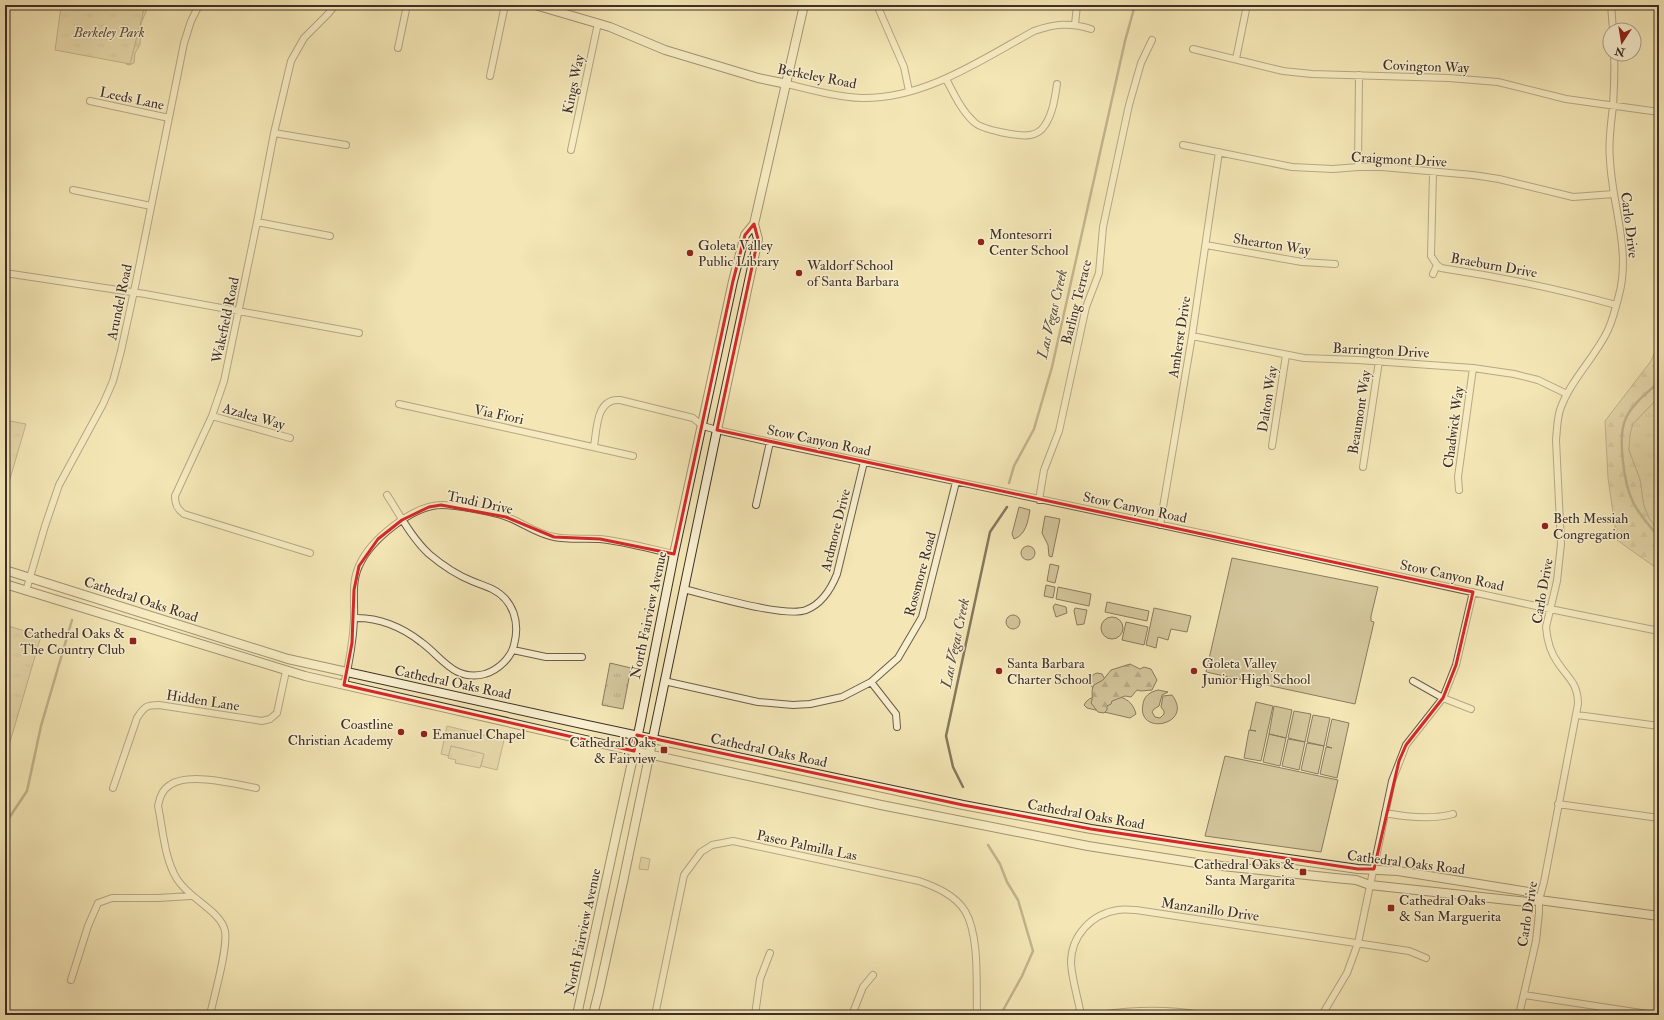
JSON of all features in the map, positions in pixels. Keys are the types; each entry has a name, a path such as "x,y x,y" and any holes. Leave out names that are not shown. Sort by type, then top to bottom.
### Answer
{"main road":[{"name":"Berkeley Road","path":"535,5 622,31 645,43 665,50 758,78 787,84"},
{"name":"North Fairview Avenue","path":"577,1015 634,750 674,554 738,262 745,236 754,224 804,5"},
{"name":"North Fairview Avenue","path":"593,1015 603,976 683,589 758,239 754,224"},
{"name":"Cathedral Oaks Road","path":"5,570 238,644 288,658 637,735 963,805 1091,829 1358,869 1398,871 1529,892 1539,900"},
{"name":"Cathedral Oaks Road","path":"5,584 286,671 649,754 881,805 1088,846 1203,864 1356,880 1370,885 1527,902 1539,900 1659,916"}],"street":[{"name":"Arundel Road","path":"26,591 59,485 113,381 134,293 184,43 191,21 199,5"},
{"name":"Wakefield Road","path":"310,553 180,511 175,504 175,496 212,416 224,380 274,133 288,74 297,50 304,38 335,5"},
{"path":"398,48 407,5"},
{"path":"490,76 505,5"},
{"path":"877,5 904,67 909,91"},
{"path":"1075,25 1076,5"},
{"path":"1236,59 1248,5"},
{"path":"1611,5 1612,22"},
{"name":"Kings Way","path":"571,150 598,23"},
{"name":"Berkeley Road","path":"787,84 838,96 862,98 889,96 946,79 1034,31 1060,24 1075,25 1090,29"},
{"name":"Barling Terrace","path":"1039,500 1044,470 1059,431 1086,307 1099,273 1103,227 1128,105 1141,63 1152,40"},
{"name":"Covington Way","path":"1193,49 1282,71 1312,74 1449,78 1498,82 1566,99 1659,112"},
{"name":"Carlo Drive","path":"1519,1015 1536,941 1539,900 1544,882 1558,804 1577,715 1578,693 1573,682 1552,652 1546,627 1560,564 1561,544 1556,440 1557,426 1560,411 1567,394 1608,330 1616,306 1622,279 1622,242 1614,194 1610,153 1614,62"},
{"path":"1358,167 1359,75"},
{"path":"946,79 967,115 976,124 985,128 1022,135 1030,135 1038,132 1045,126 1051,111 1058,84"},
{"name":"Leeds Lane","path":"90,101 169,118"},
{"path":"274,133 346,146"},
{"name":"Craigmont Drive","path":"1183,145 1292,167 1333,169 1358,167 1433,172 1499,179 1573,197 1614,194"},
{"name":"Amherst Drive","path":"1160,525 1192,336 1219,152"},
{"name":"Braeburn Drive","path":"1433,172 1431,256 1441,268 1495,276 1560,290 1616,306"},
{"path":"72,190 152,206"},
{"path":"257,222 330,236"},
{"name":"Shearton Way","path":"1206,245 1302,262 1335,264"},
{"path":"1433,274 1437,265"},
{"path":"5,273 134,293 359,333"},
{"name":"Barrington Drive","path":"1192,336 1304,358 1379,361 1474,368 1514,374 1538,380 1567,394"},
{"name":"Dalton Way","path":"1272,446 1286,355"},
{"name":"Beaumont Way","path":"1363,467 1379,361"},
{"name":"Chadwick Way","path":"1459,490 1458,477 1474,368"},
{"name":"Stow Canyon Road","path":"594,446 603,406 610,400 620,400 693,418 703,426 717,430 770,442 1214,536 1550,610 1659,631"},
{"name":"Via Fiori","path":"399,404 594,446 633,456"},
{"name":"Azalea Way","path":"212,416 290,438"},
{"path":"756,505 770,442"},
{"name":"Ardmore Drive","path":"683,589 782,612 806,610 815,605 831,588 837,574 864,462"},
{"name":"Rossmore Road","path":"664,681 758,702 793,705 810,704 842,697 871,682 898,658 922,618 956,482"},
{"path":"354,618 373,619 407,632 423,643 445,665 464,674 485,674 506,660 513,650 517,635 517,625 510,605 501,594 472,581 444,565 418,542 402,520 387,495"},
{"name":"Trudi Drive","path":"344,685 354,618 354,590 359,566 367,552 378,539 402,520 429,507 441,505 506,517 538,533 554,537 600,539 674,554"},
{"path":"1322,1015 1347,973 1358,943 1392,781 1406,745 1443,698 1456,665 1473,592"},
{"path":"513,650 546,657 582,657"},
{"name":"Hidden Lane","path":"113,788 137,718 142,708 150,705 159,705 262,721 270,719 277,713 286,671"},
{"path":"1413,681 1443,698 1471,709"},
{"path":"871,682 896,714 897,727"},
{"path":"1577,715 1659,726"},
{"path":"210,1015 225,946 225,932 222,921 191,896 182,886 170,865 158,806 160,797 164,790 171,784 183,780 214,780 256,788"},
{"path":"1558,804 1659,818"},
{"path":"1385,813 1402,816 1436,817 1453,814"},
{"name":"Paseo Palmilla Las","path":"655,1015 684,875 701,852 712,845 733,841 919,881 934,886 946,894 965,912 973,933 977,962 977,1015"},
{"path":"71,980 88,926 98,903 112,898 191,896"},
{"name":"Manzanillo Drive","path":"1081,1015 1071,964 1072,949 1077,937 1086,925 1106,912 1119,909 1136,910 1409,951 1426,958"},
{"path":"755,1015 760,979 770,953"},
{"path":"852,1015 863,987 873,975"},
{"path":"1524,995 1654,1015"},
{"path":"1100,1015 1144,1011 1164,1011 1200,1015"}],"highlighted area":[{"path":"754,224 758,239 717,430 1473,592 1456,665 1443,698 1406,745 1399,761 1374,869 1358,869 1091,829 963,805 637,735 634,751 344,685 352,643 354,590 359,566 378,539 402,520 429,507 441,505 506,517 554,537 600,539 674,554 733,281 745,235"}],"green space":[{"name":"Berkeley Park","path":"55,5 145,5 130,64 55,50 61,7"},
{"path":"140,5 149,5 141,23 140,45 135,53 134,63 129,65 126,64"},
{"path":"1659,342 1659,397 1633,424 1629,450 1640,479 1644,506 1649,518 1659,531 1659,570 1617,540 1608,478 1605,421 1651,361"},
{"path":"1659,397 1659,531 1649,518 1644,506 1640,479 1629,450 1630,434 1633,424"},
{"path":"5,420 26,424 5,496"},
{"path":"1019,507 1030,510 1024,531 1014,539 1012,534"},
{"path":"1045,516 1060,519 1052,557 1049,556 1048,545 1042,533"},
{"path":"1025,546 1031,546 1035,550 1035,556 1031,560 1025,560 1021,556 1021,550"},
{"path":"1232,558 1378,587 1371,616 1371,621 1374,622 1355,704 1206,672"},
{"path":"1050,564 1059,566 1055,583 1047,581"},
{"path":"1046,585 1055,587 1053,598 1044,596"},
{"path":"1058,587 1091,594 1089,606 1056,599"},
{"path":"1107,602 1149,611 1147,621 1105,612"},
{"path":"1055,604 1066,607 1067,613 1056,617 1053,607"},
{"path":"1075,608 1087,610 1084,624 1077,625 1074,611"},
{"path":"1154,608 1191,616 1187,632 1171,629 1168,640 1158,637 1156,648 1146,645"},
{"path":"1010,615 1016,615 1020,619 1020,625 1016,629 1010,629 1006,625 1006,619"},
{"path":"1112,617 1116,618 1122,624 1122,632 1116,638 1112,639 1108,638 1102,632 1101,628 1102,624 1108,618"},
{"path":"1126,622 1148,627 1144,645 1122,640"},
{"path":"5,625 41,636 5,759"},
{"path":"610,663 631,668 623,709 602,705"},
{"path":"1130,664 1140,669 1144,667 1151,669 1157,680 1152,690 1137,690 1131,697 1125,696 1112,701 1111,704 1107,706 1107,710 1104,713 1098,712 1091,703 1094,685 1103,680 1111,670"},
{"path":"1097,673 1102,674 1106,681 1093,688 1090,683 1090,679"},
{"path":"1158,690 1168,692 1162,695 1159,706 1152,712 1155,717 1160,718 1164,714 1161,707 1163,696 1172,695 1177,705 1176,714 1171,720 1164,723 1155,724 1148,721 1143,714 1143,704 1148,695"},
{"path":"1114,695 1128,701 1133,706 1136,714 1130,718 1087,708 1084,705 1086,701 1093,697"},
{"path":"1256,702 1273,706 1261,761 1244,758 1249,730 1256,731 1250,730"},
{"path":"1274,706 1292,710 1286,738 1269,734"},
{"path":"1294,711 1311,714 1305,742 1288,738"},
{"path":"1313,715 1330,718 1324,746 1307,742"},
{"path":"1332,719 1349,723 1337,778 1320,774 1326,747 1332,748 1326,746"},
{"path":"447,726 504,740 497,770 481,766 484,754 451,746 449,756 441,754"},
{"path":"1269,734 1286,738 1280,766 1263,762"},
{"path":"1288,739 1305,742 1299,770 1282,766"},
{"path":"1307,743 1324,746 1318,774 1301,770"},
{"path":"451,746 484,754 480,768 455,763 456,760 448,758"},
{"path":"1225,756 1338,780 1321,852 1205,836"},
{"path":"641,857 650,859 648,870 639,869"}],"waterway":[{"name":"Las Vegas Creek","path":"1009,483 1014,466 1034,429 1052,367 1125,41 1135,5"},
{"path":"1659,382 1632,408 1623,426 1622,436 1624,472 1630,494 1641,516 1659,537"},
{"name":"Las Vegas Creek","path":"963,787 953,767 946,736 990,532 1007,507"},
{"path":"5,824 27,791 41,726 72,620"},
{"name":"Las Vegas Creek","path":"988,845 1000,864 1007,882 1018,900 1033,951 1022,976 1001,1014"}],"place":[{"name":"Montesorri Center School","path":"981,242"},
{"name":"Goleta Valley Public Library","path":"690,253"},
{"name":"Waldorf School of Santa Barbara","path":"799,273"},
{"name":"Beth Messiah Congregation","path":"1545,526"},
{"name":"Cathedral Oaks & The Country Club","path":"133,641"},
{"name":"Santa Barbara Charter School","path":"999,671"},
{"name":"Goleta Valley Junior High School","path":"1194,671"},
{"name":"Coastline Christian Academy","path":"401,732"},
{"name":"Emanuel Chapel","path":"424,734"},
{"name":"Cathedral Oaks & Fairview","path":"664,750"},
{"name":"Cathedral Oaks & Santa Margarita","path":"1303,872"},
{"name":"Cathedral Oaks & San Marguerita","path":"1391,908"}]}
